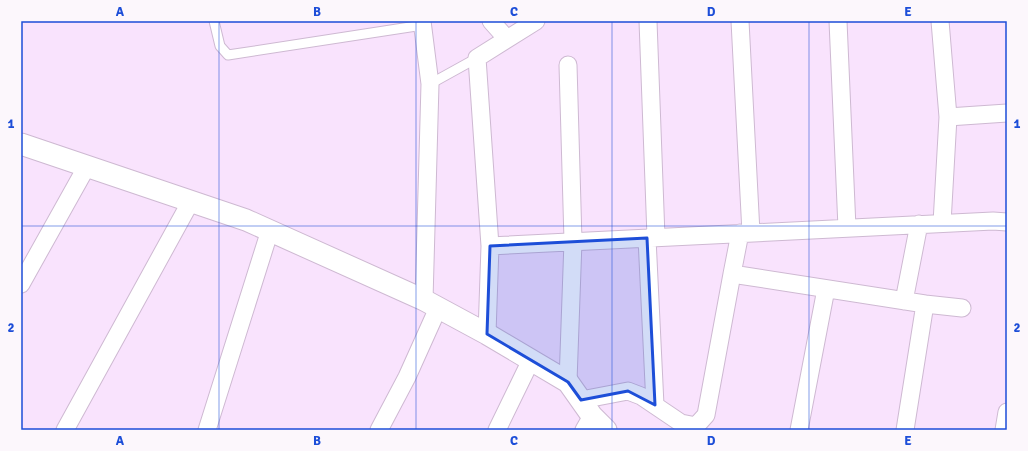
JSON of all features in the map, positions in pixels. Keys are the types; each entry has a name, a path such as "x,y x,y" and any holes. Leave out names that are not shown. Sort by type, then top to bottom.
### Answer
{"street":[{"path":"491,21 507,39"},
{"path":"487,334 490,246 477,58 536,21"},
{"path":"648,21 655,405"},
{"path":"21,144 246,220 431,304 487,334 568,382 591,419 628,391 641,396 681,423 696,428 706,415 732,274 746,233 740,21"},
{"path":"838,21 847,228"},
{"path":"940,21 948,117 942,223"},
{"path":"379,430 407,377 431,304 430,84 422,23"},
{"path":"568,65 573,241 568,382"},
{"path":"948,117 1007,113"},
{"path":"21,284 87,166"},
{"path":"65,430 191,201"},
{"path":"490,246 919,224 994,221 1007,222"},
{"path":"904,301 919,224"},
{"path":"206,430 270,230"},
{"path":"732,274 904,301 962,308"},
{"path":"800,430 826,289"},
{"path":"905,430 925,304"},
{"path":"497,430 531,360"},
{"path":"1004,430 1007,412"}],"lane":[{"path":"214,21 220,46 228,55 422,23"},
{"path":"430,84 477,58"}],"highlighted area":[{"path":"647,238 655,405 628,391 581,400 568,382 487,334 490,246"}]}
